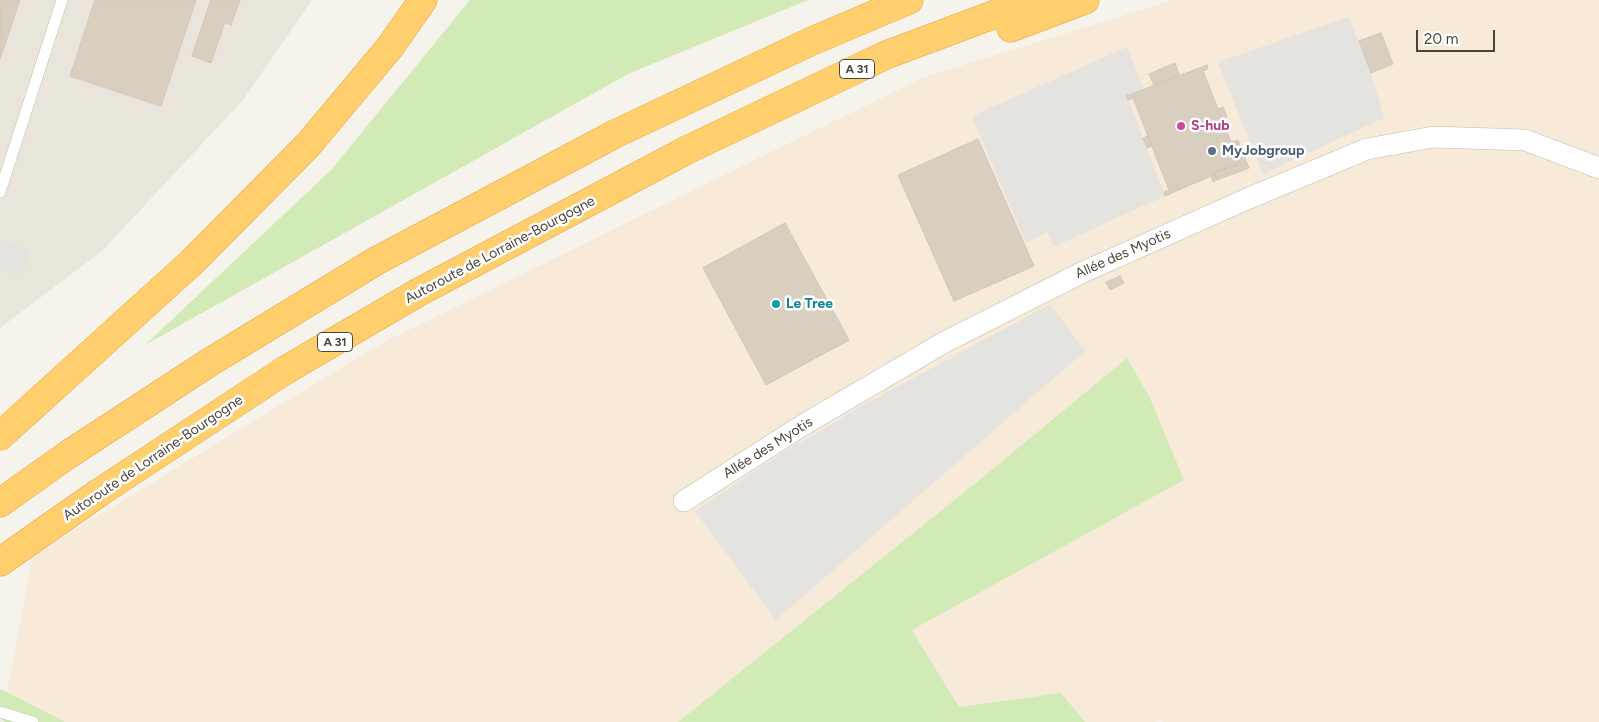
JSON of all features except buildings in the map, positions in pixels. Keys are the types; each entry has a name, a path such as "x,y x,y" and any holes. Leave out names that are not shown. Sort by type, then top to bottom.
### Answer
{"highway":[{"path":"0,436 192,263 308,145 390,47 423,0"},
{"path":"0,503 69,454 210,362 376,261 615,134 812,41 909,0"},
{"name":"Autoroute de Lorraine-Bourgogne","path":"0,562 100,492 284,371 419,292 687,150 886,55 1033,0"},
{"path":"687,150 1085,0"}],"street":[{"name":"Allée des Myotis","path":"684,501 803,425 943,343 1081,273 1367,149 1434,137 1525,140 1599,168"}],"lane":[{"path":"0,192 62,0"},
{"path":"0,712 33,722"}],"shaded area":[{"path":"0,0 312,0 243,100 102,251 0,328"},
{"path":"1173,0 1599,0 1599,722 1162,722 1161,720 1155,722 1085,722 1061,693 959,707 912,630 1184,480 1127,358 983,477 678,722 65,722 7,692 33,555 384,342 922,78"},
{"path":"1349,17 1371,73 1384,118 1263,174 1218,62"},
{"path":"1127,47 1144,89 1127,96 1165,196 1053,247 1048,232 1026,243 972,116"},
{"path":"0,241 29,250 22,276 0,269"},
{"path":"1050,304 1085,351 776,620 695,511 782,453 867,403"}],"green space":[{"path":"470,0 808,0 628,74 145,345 331,170"},
{"path":"1127,358 1149,396 1184,480 912,630 959,707 1061,693 1085,722 678,722 983,477"},
{"path":"0,689 65,722 5,722 0,718"}],"place":[{"name":"S-hub","path":"1181,126"},
{"name":"MyJobgroup","path":"1212,151"},
{"name":"Le Tree","path":"776,304"}]}
